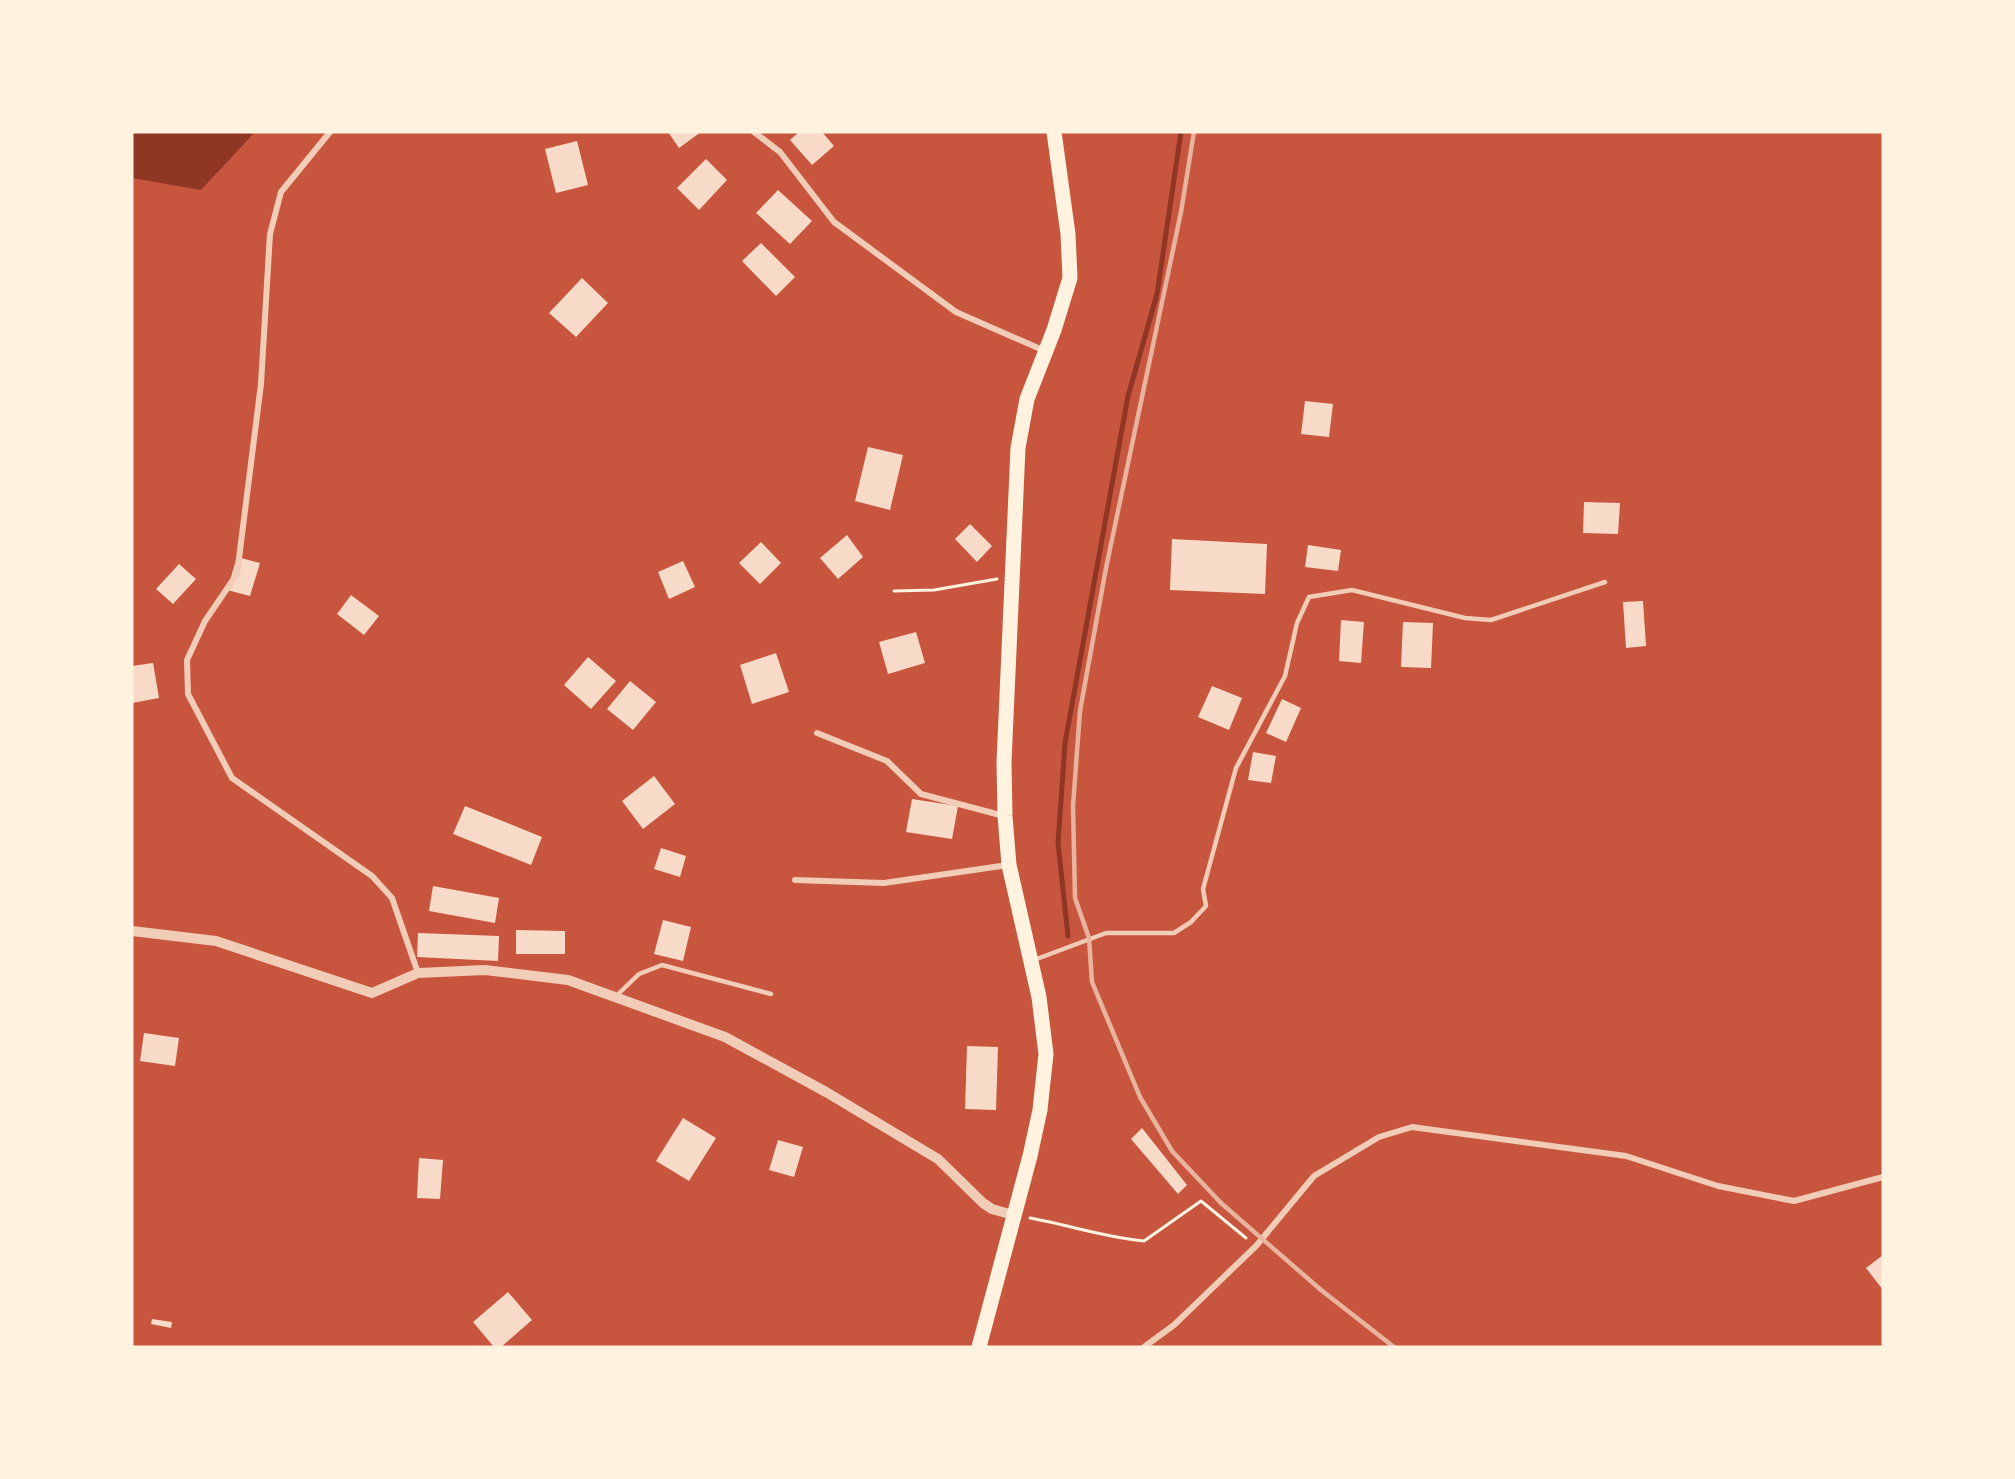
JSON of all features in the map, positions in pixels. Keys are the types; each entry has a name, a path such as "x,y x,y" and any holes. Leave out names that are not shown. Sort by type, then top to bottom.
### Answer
{"highway":[{"path":"979,1347 1030,1156 1044,1085 1044,1026 1032,961 1009,865 1004,762 1011,578 1021,422 1033,379 1068,292 1070,278 1068,234 1054,132"}],"street":[{"path":"330,132 281,192 270,234 261,384 237,574 205,621 187,660 188,694 231,778 372,876 392,898 418,973"},
{"path":"754,132 780,152 834,222 956,312 1045,351"},
{"path":"817,733 887,760 921,794 1005,816"},
{"path":"795,880 884,883 1009,865"},
{"path":"132,931 216,941 372,993 418,973 485,970 568,980 613,999 725,1037 826,1092 938,1159 983,1203 992,1209 1013,1215"},
{"path":"1144,1347 1174,1325 1256,1246 1314,1176 1379,1137 1412,1127 1626,1156 1718,1186 1794,1201 1883,1177"}],"lane":[{"path":"1032,961 1106,933 1174,933 1191,922 1206,906 1203,889 1236,768 1285,676 1297,623 1310,597 1352,590 1466,618 1491,620 1605,582"},
{"path":"613,999 639,974 662,965 771,994"}],"path":[{"path":"894,591 934,590 1011,578"},
{"path":"1013,1215 1067,1225 1107,1238 1144,1241 1201,1201 1256,1246"}],"shaded area":[{"path":"132,132 255,132 201,190 132,178"}],"building":[{"path":"668,132 701,132 679,148"},
{"path":"799,132 822,132 834,146 812,165 790,140"},
{"path":"577,141 588,185 556,193 545,149"},
{"path":"706,159 727,180 699,210 677,188"},
{"path":"778,190 812,221 790,244 756,213"},
{"path":"761,243 795,277 776,296 742,261"},
{"path":"582,278 608,303 576,337 549,313"},
{"path":"1305,401 1333,404 1329,437 1301,434"},
{"path":"868,447 903,455 890,510 855,501"},
{"path":"1584,502 1620,503 1618,534 1583,533"},
{"path":"970,524 992,546 977,562 955,539"},
{"path":"847,535 863,557 838,579 820,558"},
{"path":"1172,539 1267,544 1265,594 1170,590"},
{"path":"761,542 781,563 760,584 739,563"},
{"path":"1308,545 1341,550 1338,571 1305,567"},
{"path":"237,557 260,563 250,596 227,590"},
{"path":"683,561 695,587 669,599 658,572"},
{"path":"179,564 196,579 173,604 156,589"},
{"path":"351,595 379,616 364,635 337,614"},
{"path":"1643,601 1646,646 1626,648 1623,602"},
{"path":"1341,620 1364,622 1361,663 1339,661"},
{"path":"1403,622 1433,623 1431,668 1401,667"},
{"path":"916,632 925,663 888,674 879,642"},
{"path":"776,653 789,692 752,704 740,665"},
{"path":"588,657 616,681 591,709 564,685"},
{"path":"153,663 159,698 132,703 132,666"},
{"path":"630,681 656,702 633,730 607,709"},
{"path":"1212,686 1242,698 1229,730 1198,717"},
{"path":"1282,699 1301,708 1286,742 1266,733"},
{"path":"1253,752 1276,756 1271,783 1248,780"},
{"path":"654,776 675,804 643,829 622,801"},
{"path":"912,799 958,806 952,839 906,832"},
{"path":"465,806 542,837 531,865 453,834"},
{"path":"661,848 686,856 680,877 654,869"},
{"path":"433,886 499,898 495,923 429,911"},
{"path":"663,920 691,927 683,961 654,954"},
{"path":"516,930 565,931 565,954 516,954"},
{"path":"418,933 499,936 498,961 417,957"},
{"path":"144,1033 179,1038 175,1066 140,1061"},
{"path":"967,1046 998,1047 996,1110 965,1109"},
{"path":"683,1118 716,1138 689,1181 656,1161"},
{"path":"1142,1128 1187,1185 1178,1194 1131,1139"},
{"path":"778,1140 803,1147 794,1177 769,1170"},
{"path":"419,1158 443,1160 440,1199 417,1198"},
{"path":"1883,1255 1883,1290 1866,1268"},
{"path":"508,1292 532,1320 501,1347 494,1347 473,1322"},
{"path":"152,1319 172,1322 171,1328 151,1324"}],"waterway":[{"path":"1068,936 1058,843 1065,743 1128,396 1157,294 1181,132"}],"railway":[{"path":"1194,132 1181,212 1106,568 1080,711 1073,806 1075,898 1089,938 1092,982 1140,1097 1172,1151 1221,1203 1321,1290 1394,1347"}]}
